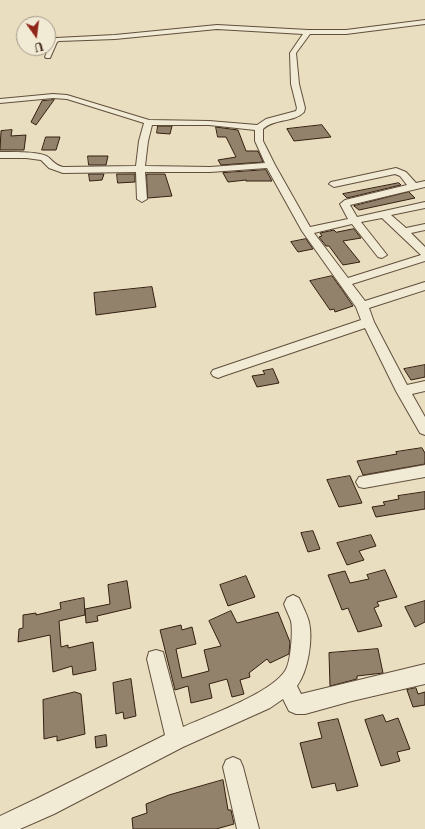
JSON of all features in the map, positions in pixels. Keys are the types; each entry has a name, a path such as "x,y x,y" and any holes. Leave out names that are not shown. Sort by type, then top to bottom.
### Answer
{"street":[{"path":"48,57 54,41 62,38 115,37 217,27 341,33 425,22"},
{"path":"308,32 293,53 295,84 302,110 295,115 276,118 264,122 258,128 259,141 270,165 307,231 362,306 368,322 403,391 425,429"},
{"path":"0,101 54,96 72,98 148,122 209,123 258,128"},
{"path":"142,199 139,168 144,135 148,122"},
{"path":"0,155 36,156 44,158 46,163 58,170 139,168 230,169 270,165"},
{"path":"334,184 396,171 403,174 413,186"},
{"path":"382,255 354,220 345,207 345,204 348,202 425,184"},
{"path":"307,231 425,205"},
{"path":"385,214 425,253"},
{"path":"404,232 425,227"},
{"path":"345,283 425,257"},
{"path":"362,306 425,286"},
{"path":"218,373 368,322"},
{"path":"403,391 425,386"},
{"path":"364,482 425,471"},
{"path":"291,693 300,646 300,622 293,604"},
{"path":"156,659 176,740"},
{"path":"291,693 305,704 352,691 425,674"},
{"path":"0,827 46,806 176,740 263,701 291,693"},
{"path":"233,767 248,829"}],"building":[{"path":"54,100 36,125 31,122 42,101"},
{"path":"322,125 331,137 294,141 287,129"},
{"path":"158,126 172,126 170,134 157,133"},
{"path":"216,127 238,130 246,151 258,151 263,162 221,165 218,160 236,157 226,137 218,137"},
{"path":"12,130 11,136 26,135 24,150 0,150 1,131"},
{"path":"46,137 60,137 56,150 42,150"},
{"path":"88,156 108,156 106,165 89,165"},
{"path":"266,170 272,181 246,180 228,182 223,173"},
{"path":"89,174 104,174 102,180 90,181"},
{"path":"117,174 135,174 135,182 118,183"},
{"path":"147,174 165,174 172,196 148,198"},
{"path":"399,183 401,185 347,198 343,194"},
{"path":"409,192 415,198 359,210 354,206"},
{"path":"354,229 361,238 343,241 360,262 343,265 329,246 326,246 319,237 322,236 320,233 334,230 336,232"},
{"path":"306,239 313,249 298,252 291,242"},
{"path":"332,276 353,306 335,312 334,309 330,310 310,281"},
{"path":"152,287 156,307 96,315 94,293"},
{"path":"425,365 425,377 411,380 404,369"},
{"path":"273,369 279,383 257,387 252,376 265,374 263,371"},
{"path":"422,448 425,453 425,464 363,475 357,461 397,454 396,452"},
{"path":"350,476 362,503 339,507 327,480"},
{"path":"425,492 425,509 376,517 372,507 385,505 383,502 399,499 398,496"},
{"path":"313,531 320,549 308,552 301,533"},
{"path":"371,535 376,546 359,551 364,560 347,565 337,543"},
{"path":"385,570 397,597 377,602 379,606 374,608 382,626 358,632 348,608 342,610 328,575 345,571 350,583 369,579 367,575"},
{"path":"246,576 255,597 228,606 220,585"},
{"path":"127,581 131,608 97,616 98,621 86,623 85,609 110,604 108,585"},
{"path":"84,598 85,615 59,621 61,647 68,645 68,648 93,642 96,670 73,675 72,666 53,672 50,635 18,642 19,629 23,628 23,615 36,613 36,615 61,609 60,603"},
{"path":"425,601 425,622 415,627 405,607"},
{"path":"231,611 237,623 278,612 290,642 289,654 270,663 267,659 249,673 250,677 240,680 244,694 232,697 227,679 209,684 212,698 191,703 188,686 175,690 160,630 181,625 182,630 192,627 196,644 176,649 182,678 209,671 204,650 221,646 209,621"},
{"path":"378,649 383,673 357,676 357,679 330,686 329,653"},
{"path":"131,679 136,716 124,719 123,712 116,714 113,683"},
{"path":"416,688 418,694 425,692 425,705 413,707 407,690"},
{"path":"75,692 81,694 85,734 57,741 57,736 44,739 43,700"},
{"path":"383,715 386,722 398,718 410,749 397,752 400,761 381,766 365,720"},
{"path":"338,719 358,786 337,791 335,783 312,788 300,743 322,738 318,723"},
{"path":"106,735 107,746 96,748 95,737"},
{"path":"223,780 228,810 231,810 234,824 216,829 133,829 132,818 147,813 146,804 169,795"}]}
